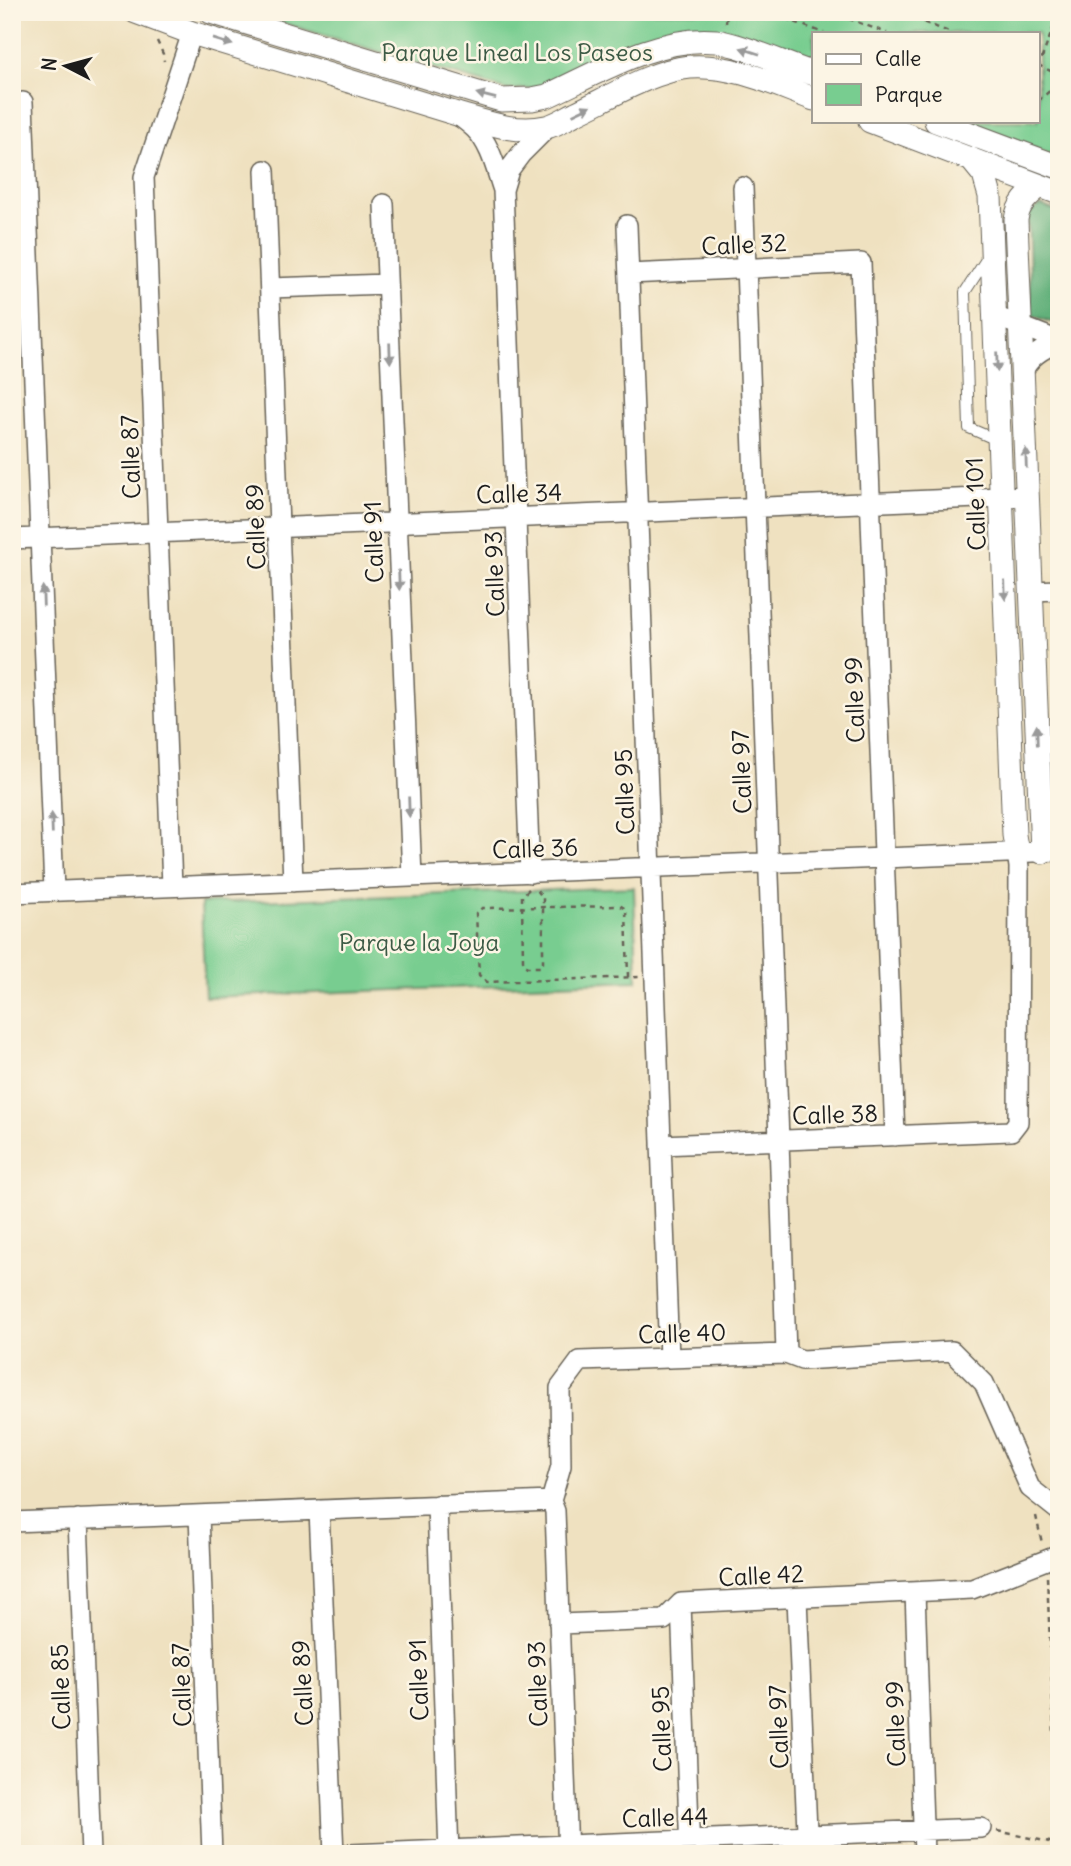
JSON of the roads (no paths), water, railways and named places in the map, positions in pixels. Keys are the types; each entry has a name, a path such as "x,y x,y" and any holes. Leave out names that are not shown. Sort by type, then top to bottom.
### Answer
{"street":[{"path":"211,12 501,100 547,96 637,55 665,45 691,40 719,41 812,73"},
{"path":"129,17 192,33 504,127 548,127 644,80 688,67 717,67 752,76 812,98"},
{"name":"Calle 87","path":"172,887 144,177 192,33"},
{"path":"23,102 19,187 40,538 54,891"},
{"name":"Calle 93","path":"457,114 476,130 484,141 503,190 531,884"},
{"path":"873,122 1049,190"},
{"path":"939,122 1059,167"},
{"name":"Calle 93","path":"503,190 509,170 548,127"},
{"name":"Calle 101","path":"971,159 984,175 990,196 1014,835 1017,853"},
{"name":"Calle 89","path":"265,170 293,882"},
{"name":"Calle 97","path":"743,187 786,1354"},
{"path":"1049,190 1024,200 1017,213 1031,592 1050,852"},
{"name":"Calle 91","path":"384,204 412,877"},
{"name":"Calle 95","path":"627,225 669,1358"},
{"name":"Calle 32","path":"629,274 861,263"},
{"name":"Calle 99","path":"861,263 895,1136"},
{"path":"270,288 387,284"},
{"path":"995,316 1059,341"},
{"path":"1022,374 1034,356 1059,341"},
{"name":"Calle 34","path":"12,539 1027,496"},
{"path":"1031,592 1059,590"},
{"name":"Calle 36","path":"12,893 412,877 531,884 651,868 1050,852"},
{"name":"Calle 38","path":"662,1145 1011,1131 1018,1122 1020,867 1017,853"},
{"name":"Calle 40","path":"580,1361 786,1354 803,1360 952,1351 984,1383 1030,1488 1059,1511"},
{"name":"Calle 93","path":"568,1849 553,1506 561,1466 560,1388 580,1361"},
{"path":"12,1522 437,1505 553,1506"},
{"name":"Calle 91","path":"437,1505 449,1852"},
{"name":"Calle 89","path":"319,1510 334,1854"},
{"name":"Calle 87","path":"199,1515 212,1854"},
{"name":"Calle 85","path":"78,1519 91,1854"},
{"name":"Calle 42","path":"559,1624 664,1620 681,1603 972,1589 1052,1557"},
{"name":"Calle 99","path":"915,1592 924,1854"},
{"name":"Calle 97","path":"797,1598 807,1845"},
{"name":"Calle 95","path":"681,1603 690,1847"},
{"name":"Calle 44","path":"350,1854 807,1845 923,1831 981,1828"}],"lane":[{"path":"992,250 965,292 969,428 999,441"}],"park label":[{"name":"Parque Lineal Los Paseos","path":"517,52"},
{"name":"Parque la Joya","path":"419,942"}]}
